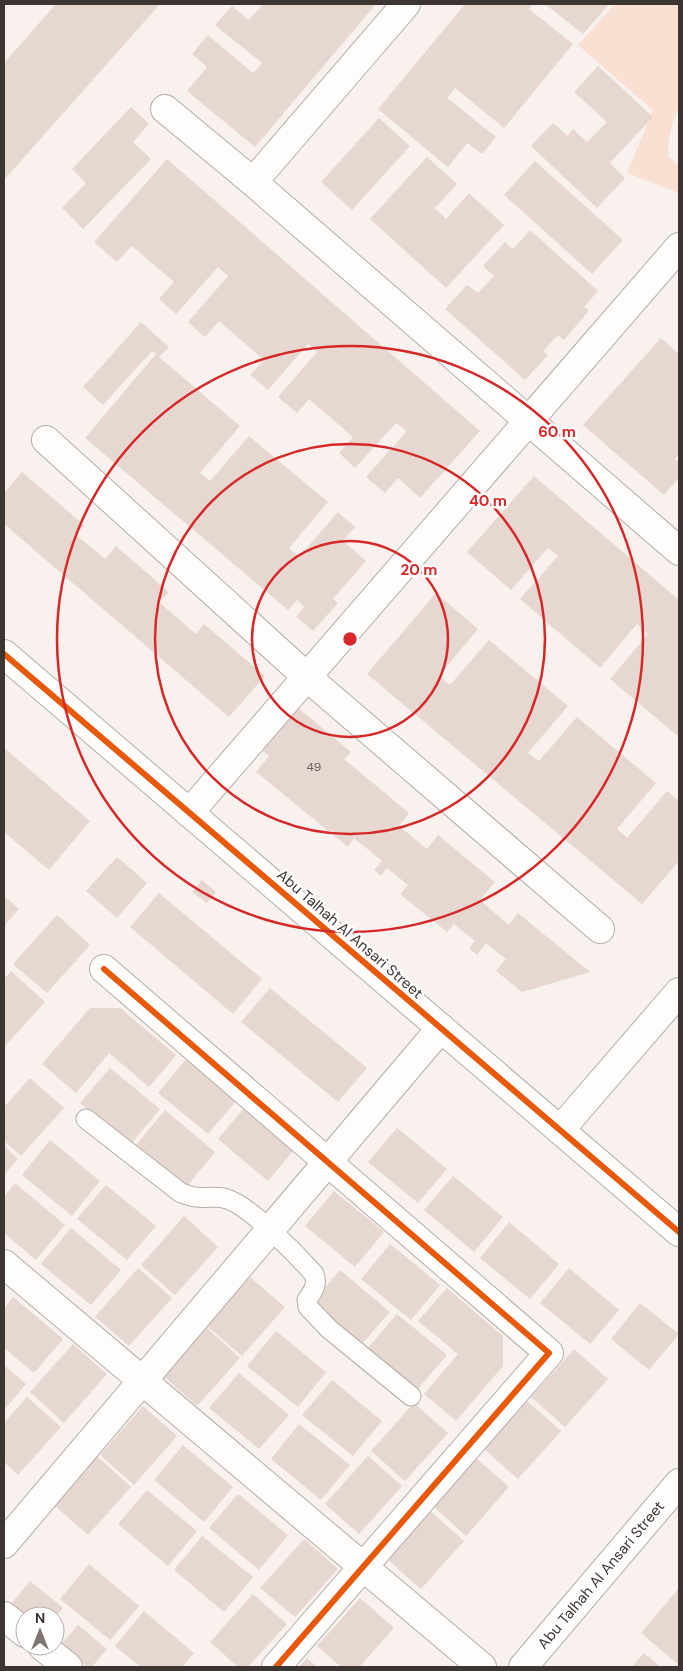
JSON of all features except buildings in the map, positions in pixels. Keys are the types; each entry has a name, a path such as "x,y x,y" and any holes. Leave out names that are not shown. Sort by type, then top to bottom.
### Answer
{"street":[{"path":"253,182 406,4"},
{"path":"165,109 253,182 679,551"},
{"path":"190,813 679,247"},
{"path":"46,440 307,677 600,928"},
{"name":"Abu Talhah Al Ansari Street","path":"4,654 679,1232"},
{"path":"104,969 549,1353 276,1667"},
{"path":"560,1130 679,992"},
{"path":"4,1544 441,1028"},
{"path":"4,1264 482,1667"},
{"name":"Abu Talhah Al Ansari Street","path":"523,1667 679,1482"},
{"path":"4,1616 15,1625"},
{"path":"54,1656 68,1667"}],"lane":[{"path":"86,1119 181,1193 196,1198 213,1196 226,1198 238,1204 270,1230 314,1274 316,1286 307,1300 308,1307 329,1329 411,1396"}],"shaded area":[{"path":"615,4 676,4 679,7 679,106 669,139 668,156 679,166 679,193 627,173 653,110 578,45"}],"cycle path":[{"path":"4,654 679,1232"},
{"path":"104,969 549,1353 276,1667"}]}
